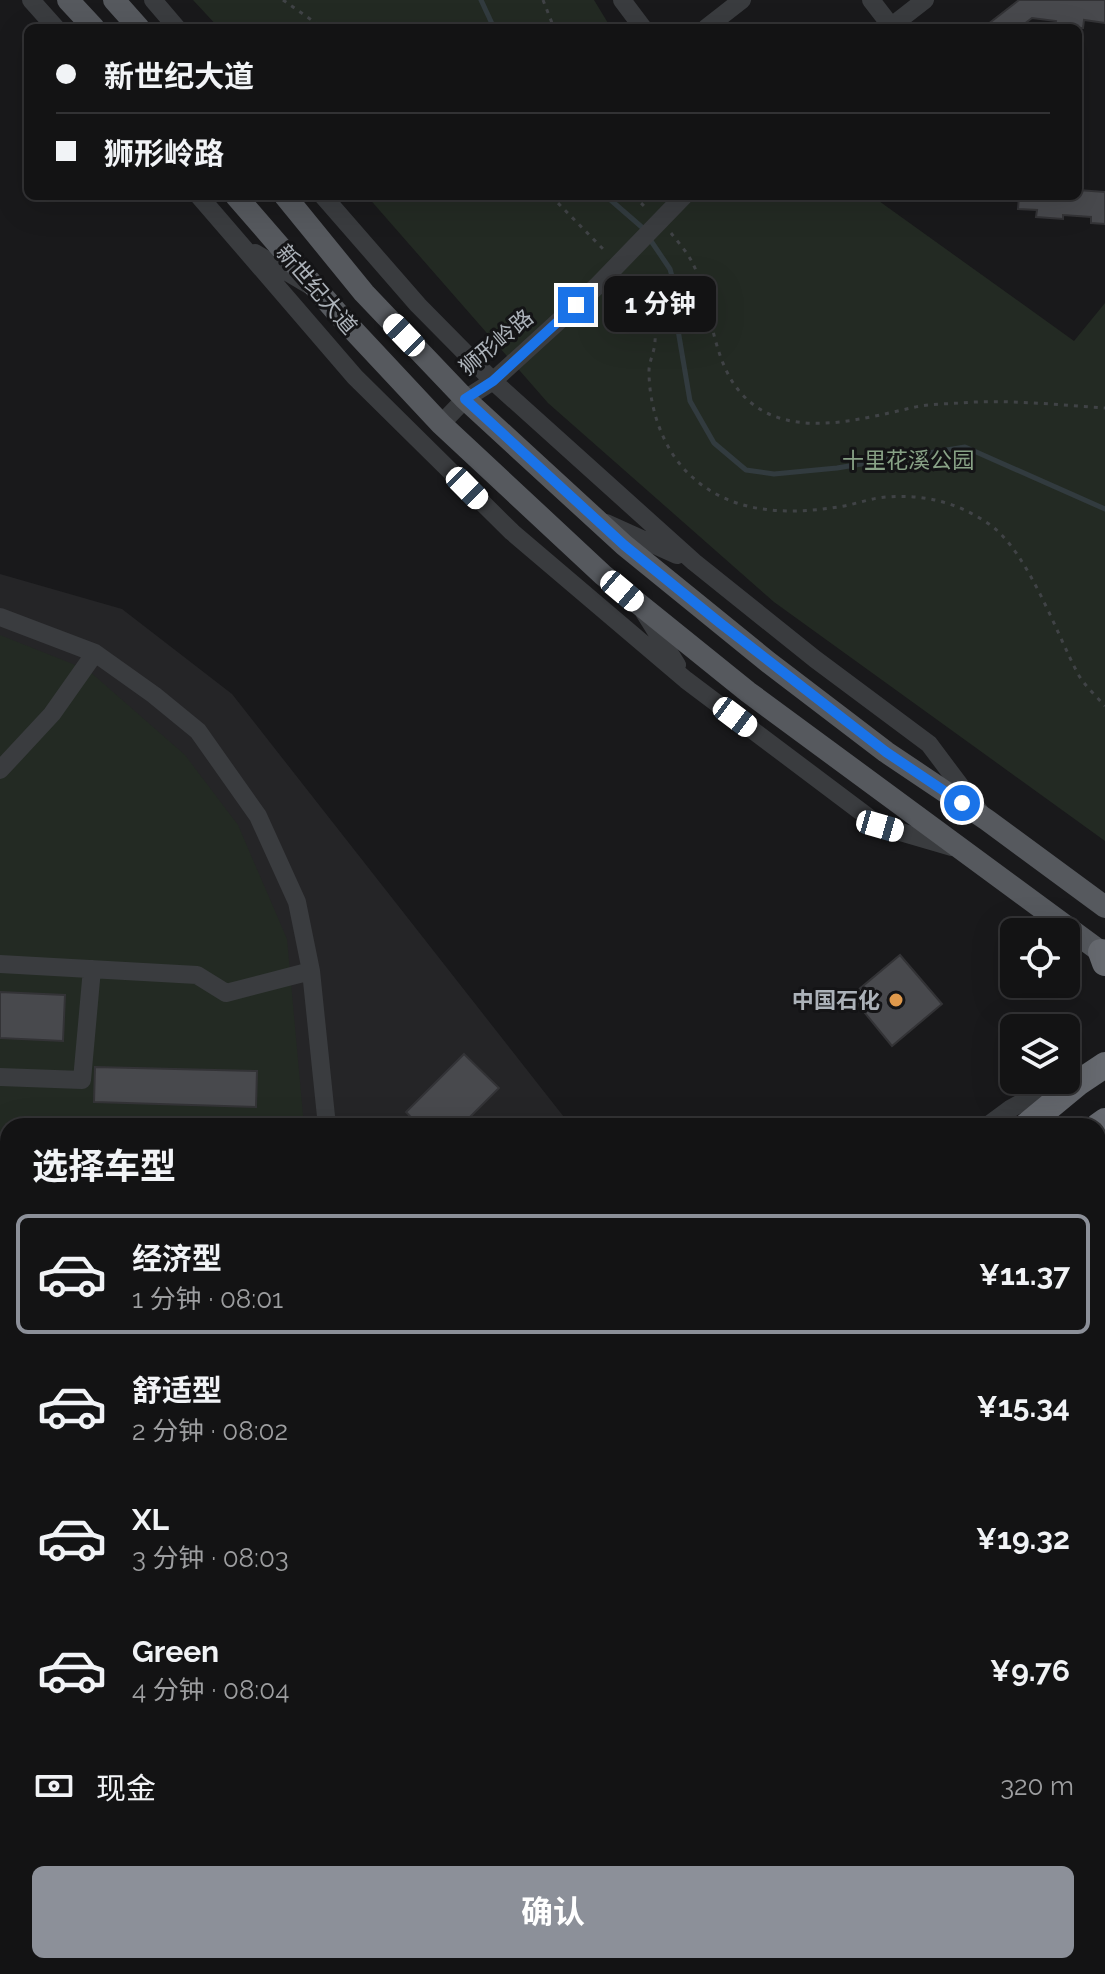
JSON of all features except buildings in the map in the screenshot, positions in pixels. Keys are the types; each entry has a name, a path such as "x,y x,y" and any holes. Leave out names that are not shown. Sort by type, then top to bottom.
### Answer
{"highway":[{"path":"1035,1118 1088,1068"}],"main road":[{"path":"68,0 90,24"},
{"path":"114,0 135,24"},
{"name":"新世纪大道","path":"239,200 441,424 640,607 760,701 1104,957"},
{"name":"新世纪大道","path":"288,200 364,293 465,399 597,519 768,662 886,752 987,820 1105,907"}],"street":[{"path":"31,0 52,24"},
{"path":"153,0 174,24"},
{"path":"622,0 640,24"},
{"path":"711,24 742,0"},
{"path":"871,0 888,24"},
{"path":"894,24 925,0"},
{"path":"202,200 355,377 512,532 686,680 880,826 964,850"},
{"path":"326,200 418,305 493,381 694,562 815,659 929,744 987,820"},
{"name":"狮形岭路","path":"441,424 465,399 493,381 596,287 680,200"},
{"path":"239,244 318,290"},
{"path":"597,519 694,562"},
{"path":"640,607 686,680"},
{"path":"0,617 95,653 154,695 198,731 258,816 297,902 311,971 326,1118"},
{"path":"0,770 52,714 95,653"},
{"path":"0,964 197,975 226,993 311,971"},
{"path":"0,1077 82,1080 92,969"},
{"path":"998,1118 1088,1068"}],"path":[{"path":"283,0 317,24"},
{"path":"543,0 552,24"},
{"path":"555,200 612,258"},
{"path":"638,200 652,215"},
{"path":"662,224 693,262 720,355 738,391 759,410 785,420 822,424 864,420 915,407 963,403 1105,408"},
{"path":"622,268 646,296 655,341 649,365 649,389 662,433 689,474 710,492 737,505 774,512 839,507 884,497 919,497 956,504 992,526 1017,556 1080,677 1105,706"}],"shaded area":[{"path":"0,574 122,609 232,694 565,1118 0,1118"}],"green space":[{"path":"193,0 594,0 609,24 215,24"},
{"name":"十里花溪公园","path":"370,200 878,200 1074,341 1105,303 1105,841 774,602 548,403"},
{"path":"0,635 88,670 185,755 238,825 287,939 303,1118 0,1118"}],"waterway":[{"path":"481,0 492,24"},
{"path":"611,200 644,229"},
{"path":"649,238 670,269 678,298 678,330 690,401 714,443 746,470 774,474 837,468 965,447 1105,509"}],"place":[{"name":"中国石化","path":"896,1000"}],"route":[{"path":"576,305 493,381 465,399 624,545 768,662 886,752 962,803"}]}
